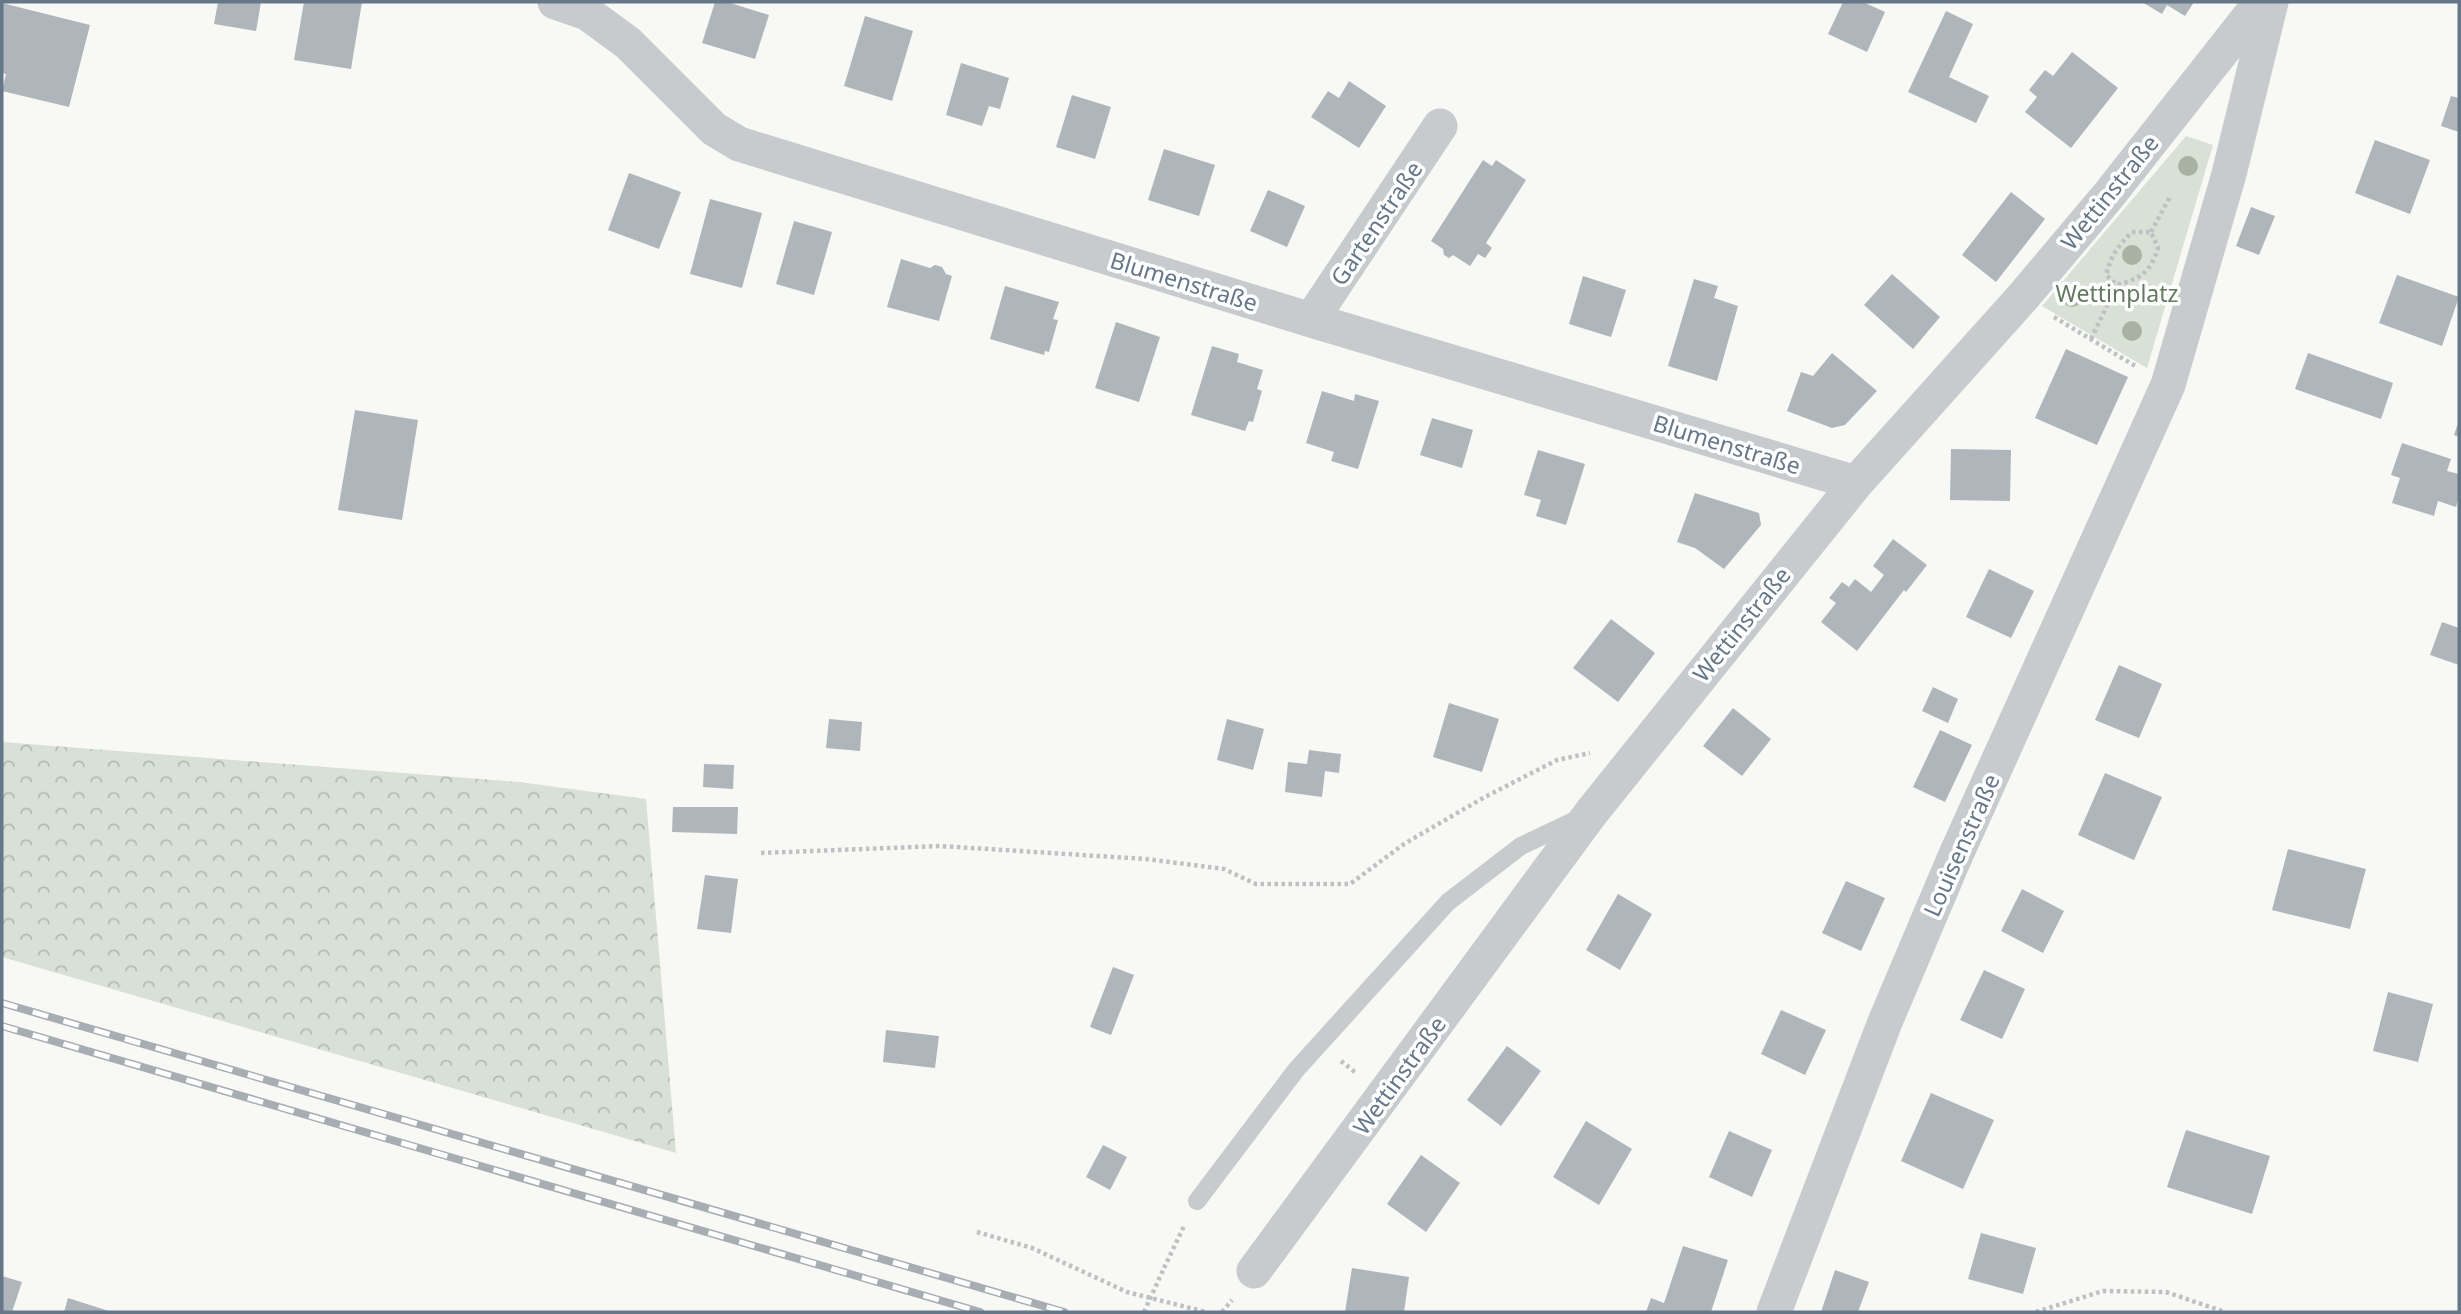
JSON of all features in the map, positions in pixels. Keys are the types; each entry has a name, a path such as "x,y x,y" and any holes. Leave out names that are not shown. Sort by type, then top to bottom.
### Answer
{"street":[{"name":"Blumenstraße","path":"555,2 587,13 628,43 714,129 738,144 1311,320 1856,483"},
{"name":"Wettinstraße","path":"1254,1271 1646,742 1856,483 2022,298 2108,196 2261,2"},
{"path":"2168,385 2230,174 2271,2"},
{"name":"Gartenstraße","path":"1311,320 1440,126"},
{"name":"Louisenstraße","path":"1774,1312 1885,1021 1954,859 2168,385"}],"lane":[{"path":"1197,1201 1296,1070 1448,902 1521,846 1591,813"}],"path":[{"path":"2151,232 2171,195"},
{"path":"2117,285 2106,275 2110,258 2132,232 2151,232"},
{"path":"2091,339 2117,285 2137,279 2153,264 2158,248 2151,232"},
{"path":"2022,298 2168,385"},
{"path":"761,853 940,846 1146,859 1224,869 1256,884 1350,884 1404,844 1483,798 1557,760 1646,742"},
{"path":"1320,1044 1384,1095"},
{"path":"1144,1312 1197,1201"},
{"path":"977,1232 1032,1248 1127,1292 1206,1312"},
{"path":"2036,1312 2103,1291 2166,1292 2225,1312"}],"green space":[{"name":"Wettinplatz","path":"2186,136 2213,145 2147,368 2042,306"},
{"path":"2,742 519,782 646,799 676,1153 2,957"}],"building":[{"path":"218,2 261,2 256,31 214,24"},
{"path":"304,2 362,2 351,69 294,60"},
{"path":"715,2 727,2 769,15 755,59 702,43"},
{"path":"1843,2 1863,2 1885,12 1867,52 1828,34"},
{"path":"2142,2 2194,2 2185,16 2167,5 2162,14"},
{"path":"2,3 90,25 69,107 2,91 6,74 2,73"},
{"path":"1946,11 1973,24 1949,77 1989,96 1976,123 1908,92"},
{"path":"865,16 913,31 892,101 844,86"},
{"path":"2072,52 2118,88 2071,148 2025,112 2037,97 2029,90 2045,70 2053,76"},
{"path":"961,63 1009,78 1000,109 989,106 982,126 946,115"},
{"path":"1349,81 1386,106 1359,148 1311,117 1328,91 1339,98"},
{"path":"1072,95 1111,107 1095,159 1056,147"},
{"path":"2451,96 2459,98 2459,132 2441,126"},
{"path":"2375,140 2430,160 2410,214 2355,193"},
{"path":"1164,149 1215,165 1199,216 1148,200"},
{"path":"1483,160 1492,166 1496,160 1526,180 1486,243 1492,248 1485,258 1478,254 1470,266 1453,255 1449,258 1444,255 1443,249 1431,241"},
{"path":"629,173 681,192 659,249 608,230"},
{"path":"1268,190 1305,206 1287,247 1250,231"},
{"path":"2011,192 2045,219 1996,282 1962,255"},
{"path":"710,199 762,213 742,288 690,274"},
{"path":"2251,207 2275,216 2259,255 2236,246"},
{"path":"794,221 832,232 814,295 776,284"},
{"path":"901,259 930,268 935,265 942,267 946,274 952,276 939,321 887,307"},
{"path":"1892,274 1940,317 1913,349 1864,305"},
{"path":"2397,275 2459,297 2442,346 2379,323"},
{"path":"1583,276 1626,290 1611,337 1569,324"},
{"path":"1694,279 1718,286 1714,298 1738,306 1717,381 1668,366"},
{"path":"1005,286 1059,302 1053,319 1058,320 1049,352 1045,351 1044,355 990,339"},
{"path":"1116,322 1160,337 1139,402 1095,388"},
{"path":"1212,346 1239,354 1237,362 1263,370 1257,389 1262,391 1253,422 1249,421 1245,431 1191,415"},
{"path":"2066,349 2128,377 2097,445 2035,418"},
{"path":"1832,353 1877,391 1845,425 1832,428 1787,411 1801,372 1813,376"},
{"path":"2308,353 2393,383 2381,419 2295,389"},
{"path":"1322,391 1354,401 1355,394 1379,401 1358,469 1331,461 1334,452 1306,443"},
{"path":"355,410 418,420 402,520 338,510"},
{"path":"1432,418 1473,430 1462,468 1420,455"},
{"path":"2459,420 2459,437 2454,435"},
{"path":"2402,443 2451,459 2447,471 2459,474 2456,507 2438,501 2434,516 2392,503 2400,478 2391,475"},
{"path":"1951,449 2011,450 2010,501 1950,500"},
{"path":"1538,450 1585,464 1566,525 1536,516 1541,500 1524,495"},
{"path":"1695,493 1759,513 1761,525 1724,569 1695,548 1677,542"},
{"path":"1893,539 1927,565 1857,651 1821,622 1836,603 1829,598 1842,582 1849,587 1855,579 1871,592 1884,575 1873,566"},
{"path":"1989,569 2034,591 2011,638 1966,617"},
{"path":"1611,619 1655,653 1618,702 1573,668"},
{"path":"2442,622 2459,628 2459,665 2430,655"},
{"path":"2119,665 2162,684 2139,738 2095,720"},
{"path":"1933,687 1958,699 1948,723 1922,711"},
{"path":"1449,703 1499,719 1482,772 1433,757"},
{"path":"1733,708 1771,739 1742,776 1703,746"},
{"path":"829,719 862,722 860,751 826,748"},
{"path":"1227,719 1264,729 1253,770 1217,760"},
{"path":"1940,730 1972,745 1945,802 1913,787"},
{"path":"1309,750 1341,754 1339,773 1325,771 1322,797 1285,792 1288,762 1307,764"},
{"path":"704,764 734,765 733,789 703,787"},
{"path":"2105,773 2162,797 2134,860 2078,835"},
{"path":"673,807 738,807 737,834 672,832"},
{"path":"2288,849 2366,869 2350,929 2272,910"},
{"path":"705,875 738,879 731,933 697,929"},
{"path":"1846,881 1885,898 1861,951 1822,933"},
{"path":"2022,889 2064,911 2043,953 2001,931"},
{"path":"1618,894 1652,914 1620,970 1586,950"},
{"path":"1113,967 1134,975 1111,1035 1090,1027"},
{"path":"1984,970 2025,989 2002,1039 1960,1020"},
{"path":"2388,992 2433,1004 2418,1062 2373,1051"},
{"path":"1781,1010 1826,1030 1805,1075 1761,1054"},
{"path":"886,1030 939,1036 935,1068 883,1062"},
{"path":"1507,1046 1541,1071 1501,1126 1467,1100"},
{"path":"1931,1093 1994,1120 1963,1189 1901,1161"},
{"path":"1586,1121 1632,1149 1599,1205 1553,1177"},
{"path":"2186,1130 2270,1156 2252,1214 2167,1187"},
{"path":"1729,1131 1772,1150 1752,1197 1709,1177"},
{"path":"1103,1145 1127,1157 1110,1190 1086,1177"},
{"path":"1421,1155 1460,1183 1426,1232 1387,1204"},
{"path":"1981,1233 2036,1248 2023,1294 1968,1279"},
{"path":"1683,1246 1728,1260 1711,1312 1646,1312 1651,1298 1664,1303"},
{"path":"1352,1268 1409,1277 1404,1312 1345,1312"},
{"path":"1835,1270 1869,1282 1858,1312 1821,1312"},
{"path":"2,1276 22,1282 12,1312 2,1312"},
{"path":"68,1298 112,1312 64,1312"}],"railway":[{"path":"2,1003 1064,1312"},
{"path":"2,1026 980,1312"}]}
